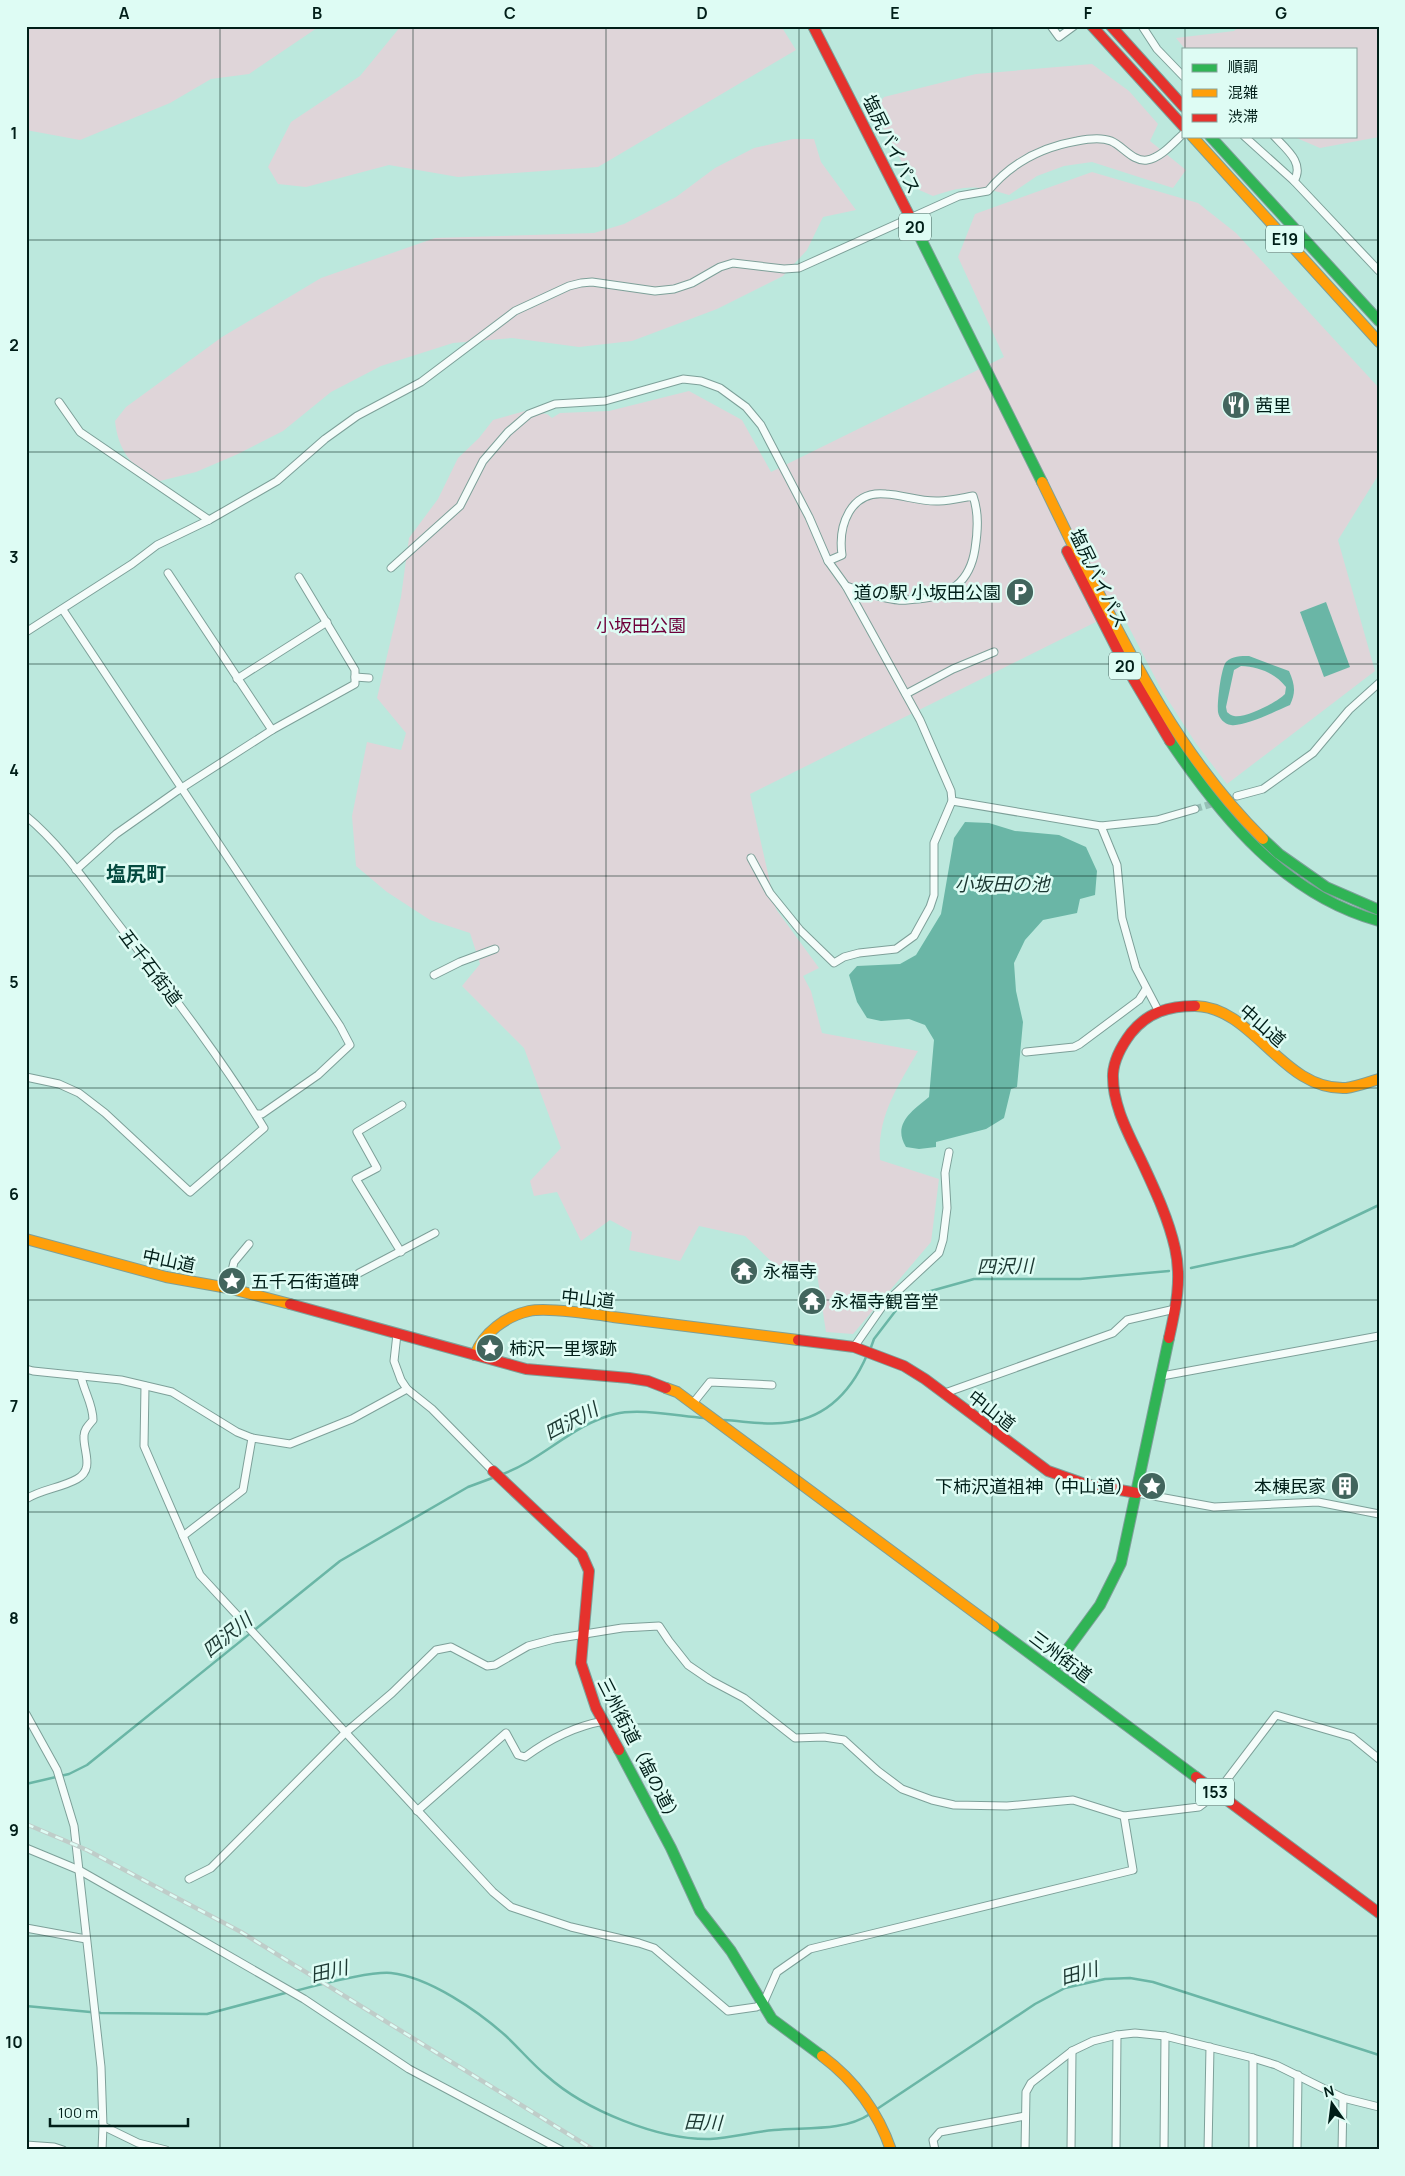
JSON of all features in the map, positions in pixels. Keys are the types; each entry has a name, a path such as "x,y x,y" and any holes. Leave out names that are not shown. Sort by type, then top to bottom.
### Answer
{"main road":[{"name":"塩尻バイパス","path":"813,26 863,122 966,332 992,379 1038,476 1141,676 1189,752 1240,816 1282,856 1318,883 1350,900 1379,910"},
{"path":"1092,26 1182,125"},
{"path":"1111,26 1182,105"},
{"name":"E19","path":"1194,138 1379,342"},
{"name":"E19","path":"1212,138 1379,321"},
{"name":"塩尻バイパス","path":"966,332 980,374 1113,643 1138,691 1196,781 1230,822 1279,870 1312,894 1329,903 1379,921"},
{"name":"中山道","path":"26,1239 166,1277 228,1288 320,1311 476,1355 478,1347 490,1332 514,1315 531,1310 582,1313 858,1348 904,1366 945,1393 1051,1474 1081,1483 1137,1493 1162,1376 1180,1273 1168,1222 1123,1122 1115,1099 1113,1072 1121,1045 1139,1024 1158,1010 1185,1004 1202,1006 1229,1016 1243,1026 1285,1065 1303,1078 1337,1088 1353,1088 1379,1079"},
{"name":"153","path":"476,1355 526,1369 648,1381 677,1392 698,1405"},
{"name":"三州街道","path":"698,1405 1053,1669 1216,1794 1379,1913"},
{"name":"三州街道（塩の道）","path":"493,1471 585,1560 589,1571 589,1579 581,1663 583,1672 596,1708 671,1848 700,1911 731,1951 772,2019 830,2062 850,2080 866,2100 886,2135 891,2150"},
{"path":"1053,1669 1093,1616 1116,1574 1126,1542 1137,1493"}],"street":[{"path":"1050,26 1059,36 1074,26"},
{"path":"1142,26 1157,49 1182,75"},
{"path":"26,632 63,610 157,545 209,520 277,481 326,439 357,416 420,382 515,312 569,286 592,282 655,291 674,289 692,283 720,267 733,263 784,269 799,268 959,196 988,191 1020,162 1044,149 1086,139 1102,139 1111,141 1138,159 1146,160 1154,159 1182,135"},
{"path":"1246,138 1294,181 1379,271"},
{"path":"1276,138 1296,162 1298,170 1294,181"},
{"path":"391,568 460,506 483,461 508,432 529,414 555,404 605,401 683,379 700,381 720,388 746,407 761,426 809,517 828,561 846,586 906,694 946,779 952,800 934,843 935,882 930,906 914,936 896,950 844,957 834,963 800,930 770,892 751,858"},
{"path":"58,402 80,432 209,520"},
{"path":"828,561 842,555 840,542 842,525 851,508 865,497 884,494 918,500 939,501 973,496 978,509 978,536 973,564 961,582 946,594 898,600 846,586"},
{"path":"168,572 237,680 272,730"},
{"path":"76,870 116,834 183,789 272,730 355,684 355,670 328,622 299,577"},
{"path":"63,610 340,1026 350,1045 318,1075 262,1114 256,1114"},
{"path":"237,680 328,622"},
{"path":"906,694 994,652"},
{"path":"355,677 370,678"},
{"path":"1237,796 1263,789 1314,752 1349,710 1379,683"},
{"path":"952,800 1101,826 1157,820 1195,809"},
{"name":"五千石街道","path":"26,816 41,829 76,870 185,1012 264,1128 190,1192 105,1113 78,1093 59,1084 26,1077"},
{"path":"1101,826 1118,865 1122,918 1136,968 1158,1010"},
{"path":"434,975 460,962 495,949"},
{"path":"1026,1052 1074,1047 1080,1044 1139,1000 1146,989"},
{"path":"401,1252 356,1179 377,1168 357,1132 402,1105"},
{"path":"858,1348 884,1304 939,1253 943,1240 947,1208 946,1173 949,1152"},
{"path":"358,1273 435,1233"},
{"path":"228,1288 234,1262 249,1244"},
{"path":"945,1393 1112,1333 1127,1320 1175,1309"},
{"name":"三州街道（塩の道）","path":"397,1334 394,1361 400,1380 407,1389 432,1409 493,1471"},
{"path":"1162,1376 1379,1336"},
{"path":"26,1369 121,1380 172,1392 237,1432 252,1438 290,1444 352,1419 407,1389"},
{"path":"26,1499 34,1494 77,1479 87,1468 87,1448 84,1437 86,1428 94,1420 93,1411 81,1376"},
{"path":"698,1405 710,1382 772,1385"},
{"path":"144,1386 144,1446 200,1575 417,1811 493,1892 511,1907 571,1927 654,1948 728,2011 764,2004 777,1972 810,1949 1133,1870 1124,1816"},
{"path":"183,1536 243,1490 252,1438"},
{"name":"中山道","path":"1137,1493 1214,1506 1318,1502 1379,1514"},
{"path":"189,1879 211,1868 345,1733 392,1693 436,1650 451,1648 487,1666 495,1665 528,1646 554,1639 659,1626 669,1642 688,1664 710,1680 744,1698 794,1738 824,1737 844,1740 878,1772 902,1789 954,1806 1007,1806 1073,1800 1124,1816 1199,1807 1216,1794 1276,1715 1352,1737 1379,1759"},
{"path":"26,1714 57,1770 74,1826 101,2067 102,2150"},
{"path":"417,1811 506,1733 518,1755 525,1757 538,1747 585,1725 604,1721"},
{"path":"26,1848 79,1870 284,1987 409,2069 561,2150"},
{"path":"26,1928 86,1939"},
{"path":"1025,2150 1026,2092 1031,2083 1072,2051 1093,2041 1117,2035 1135,2033 1165,2036 1253,2058 1276,2065 1342,2098 1379,2107"},
{"path":"1116,2150 1117,2035"},
{"path":"1164,2150 1165,2036"},
{"path":"1208,2150 1210,2047"},
{"path":"1071,2150 1072,2051"},
{"path":"1253,2058 1253,2150"},
{"path":"1297,2150 1298,2075"},
{"path":"1342,2098 1342,2150"},
{"path":"935,2150 933,2140 940,2132 1025,2116"},
{"path":"103,2126 138,2144 166,2150"},
{"path":"26,2145 54,2147 63,2150"}],"green space":[{"path":"26,26 320,26 249,74 211,79 170,103 80,140 26,130"},
{"path":"401,26 781,26 796,50 598,167 458,177 389,165 306,187 278,184 268,167 291,122 360,76"},
{"path":"1239,26 1379,26 1379,137 1320,148 1297,138 1358,138 1358,48 1184,48 1176,38 1234,31"},
{"path":"1092,64 1129,91 1158,124 1150,141 1186,170 1173,188 1092,162 1064,166 1037,176 1009,195 988,189 963,188 933,196 917,189 873,110 884,97 976,74"},
{"path":"793,139 814,139 821,162 856,210 823,217 807,250 783,276 717,309 632,341 579,347 512,338 453,343 381,366 331,392 283,431 238,454 196,472 156,482 139,470 127,456 119,441 115,421 126,407 222,337 321,278 435,238 594,233 624,224 676,197 715,168 754,148"},
{"name":"小坂田公園","path":"1092,172 1198,203 1236,233 1379,388 1379,474 1338,540 1375,671 1227,784 1195,742 1161,689 1120,610 750,794 776,909 819,968 803,976 811,991 822,1033 918,1051 896,1090 885,1116 880,1144 880,1160 939,1179 931,1242 853,1334 826,1332 817,1274 775,1265 745,1236 699,1226 680,1261 629,1250 632,1232 610,1220 581,1241 557,1192 534,1196 530,1181 561,1148 524,1048 462,986 480,964 470,933 430,920 387,892 356,866 352,816 367,742 401,750 406,733 377,698 401,597 409,538 438,499 458,458 479,438 493,420 525,411 547,414 552,418 560,413 609,411 689,391 742,420 771,472 1004,357 958,257 975,214"}],"water":[{"path":"1326,602 1350,667 1324,677 1300,612"},
{"path":"1249,656 1289,671 1294,684 1293,696 1290,705 1244,724 1231,725 1222,720 1218,712 1222,671 1228,660","holes":["1241,666 1260,669 1277,678 1286,687 1285,694 1261,709 1245,715 1233,716 1227,712 1226,707 1234,670"]},
{"name":"小坂田の池","path":"965,822 989,823 1015,831 1059,835 1086,847 1097,871 1095,895 1080,899 1077,913 1043,920 1025,940 1014,963 1016,991 1023,1022 1017,1087 1011,1089 1004,1118 986,1129 936,1142 936,1147 919,1149 906,1147 902,1139 901,1131 903,1125 916,1107 929,1097 934,1040 925,1025 909,1019 881,1021 867,1018 857,1002 849,975 857,966 900,964 916,955 941,914 954,838"}],"waterway":[{"name":"四沢川","path":"1191,1268 1293,1246 1379,1205"},
{"name":"四沢川","path":"870,1350 874,1339 897,1309 920,1294 974,1279 1080,1279 1169,1271"},
{"name":"四沢川","path":"724,1420 782,1423 797,1421 811,1416 823,1410 844,1392 853,1381 867,1355"},
{"name":"四沢川","path":"500,1475 529,1461 585,1426 615,1414 647,1412 704,1418"},
{"name":"四沢川","path":"26,1784 69,1774 87,1765 340,1561 468,1487 495,1477"},
{"name":"田川","path":"295,1991 343,1979 382,1973 406,1976 421,1981 437,1988 482,2016 563,2089 623,2121 668,2134 710,2139 774,2130 824,2128 848,2124 870,2114"},
{"name":"田川","path":"874,2111 1035,2004 1065,1988 1105,1979 1130,1978 1153,1982 1379,2055"},
{"name":"田川","path":"26,2006 101,2013 207,2014 289,1992"}],"tunnel":[{"path":"1195,809 1237,796"}],"railway":[{"path":"26,1824 87,1850 241,1932 594,2150"}],"traffic: fast":[{"path":"1212,138 1379,321"},
{"path":"910,217 1042,482"},
{"path":"1170,741 1212,798 1259,850 1314,893 1345,909 1379,921"},
{"path":"1263,839 1279,854 1326,887 1379,910"},
{"path":"1053,1669 1100,1605 1121,1563 1169,1338"},
{"path":"994,1627 1196,1777"},
{"path":"619,1750 671,1848 700,1911 731,1951 772,2019 822,2056"}],"traffic: slow":[{"path":"1194,138 1379,342"},
{"path":"1042,482 1078,556 1082,560 1120,635 1161,707 1208,776 1263,839"},
{"path":"1195,1006 1216,1010 1234,1020 1252,1033 1286,1064 1304,1077 1324,1085 1346,1088 1379,1079"},
{"path":"26,1239 166,1277 228,1288 290,1304"},
{"path":"475,1355 484,1340 504,1321 520,1313 537,1310 558,1310 798,1340"},
{"path":"666,1388 677,1392 994,1627"},
{"path":"822,2056 834,2065 864,2098 886,2136 891,2150"}],"traffic: jam":[{"path":"813,26 910,217"},
{"path":"1092,26 1182,125"},
{"path":"1111,26 1182,105"},
{"path":"1067,551 1125,665 1170,741"},
{"path":"1169,1338 1176,1304 1178,1282 1175,1248 1169,1225 1118,1107 1113,1085 1113,1074 1115,1063 1122,1047 1131,1033 1145,1020 1168,1009 1195,1006"},
{"path":"290,1304 526,1369 629,1378 648,1381 666,1388"},
{"path":"798,1340 854,1347 904,1366 925,1379 1048,1471 1085,1484 1137,1493"},
{"path":"493,1471 582,1555 589,1571 581,1663 596,1708 619,1750"},
{"path":"1196,1777 1379,1913"}],"place":[{"name":"茜里","path":"1236,405"},
{"name":"道の駅 小坂田公園","path":"1020,592"},
{"name":"永福寺","path":"744,1271"},
{"name":"五千石街道碑","path":"232,1281"},
{"name":"永福寺観音堂","path":"812,1301"},
{"name":"柿沢一里塚跡","path":"490,1348"},
{"name":"下柿沢道祖神（中山道）","path":"1152,1486"},
{"name":"本棟民家","path":"1345,1486"}],"district":[{"name":"塩尻町","path":"136,873"}]}
